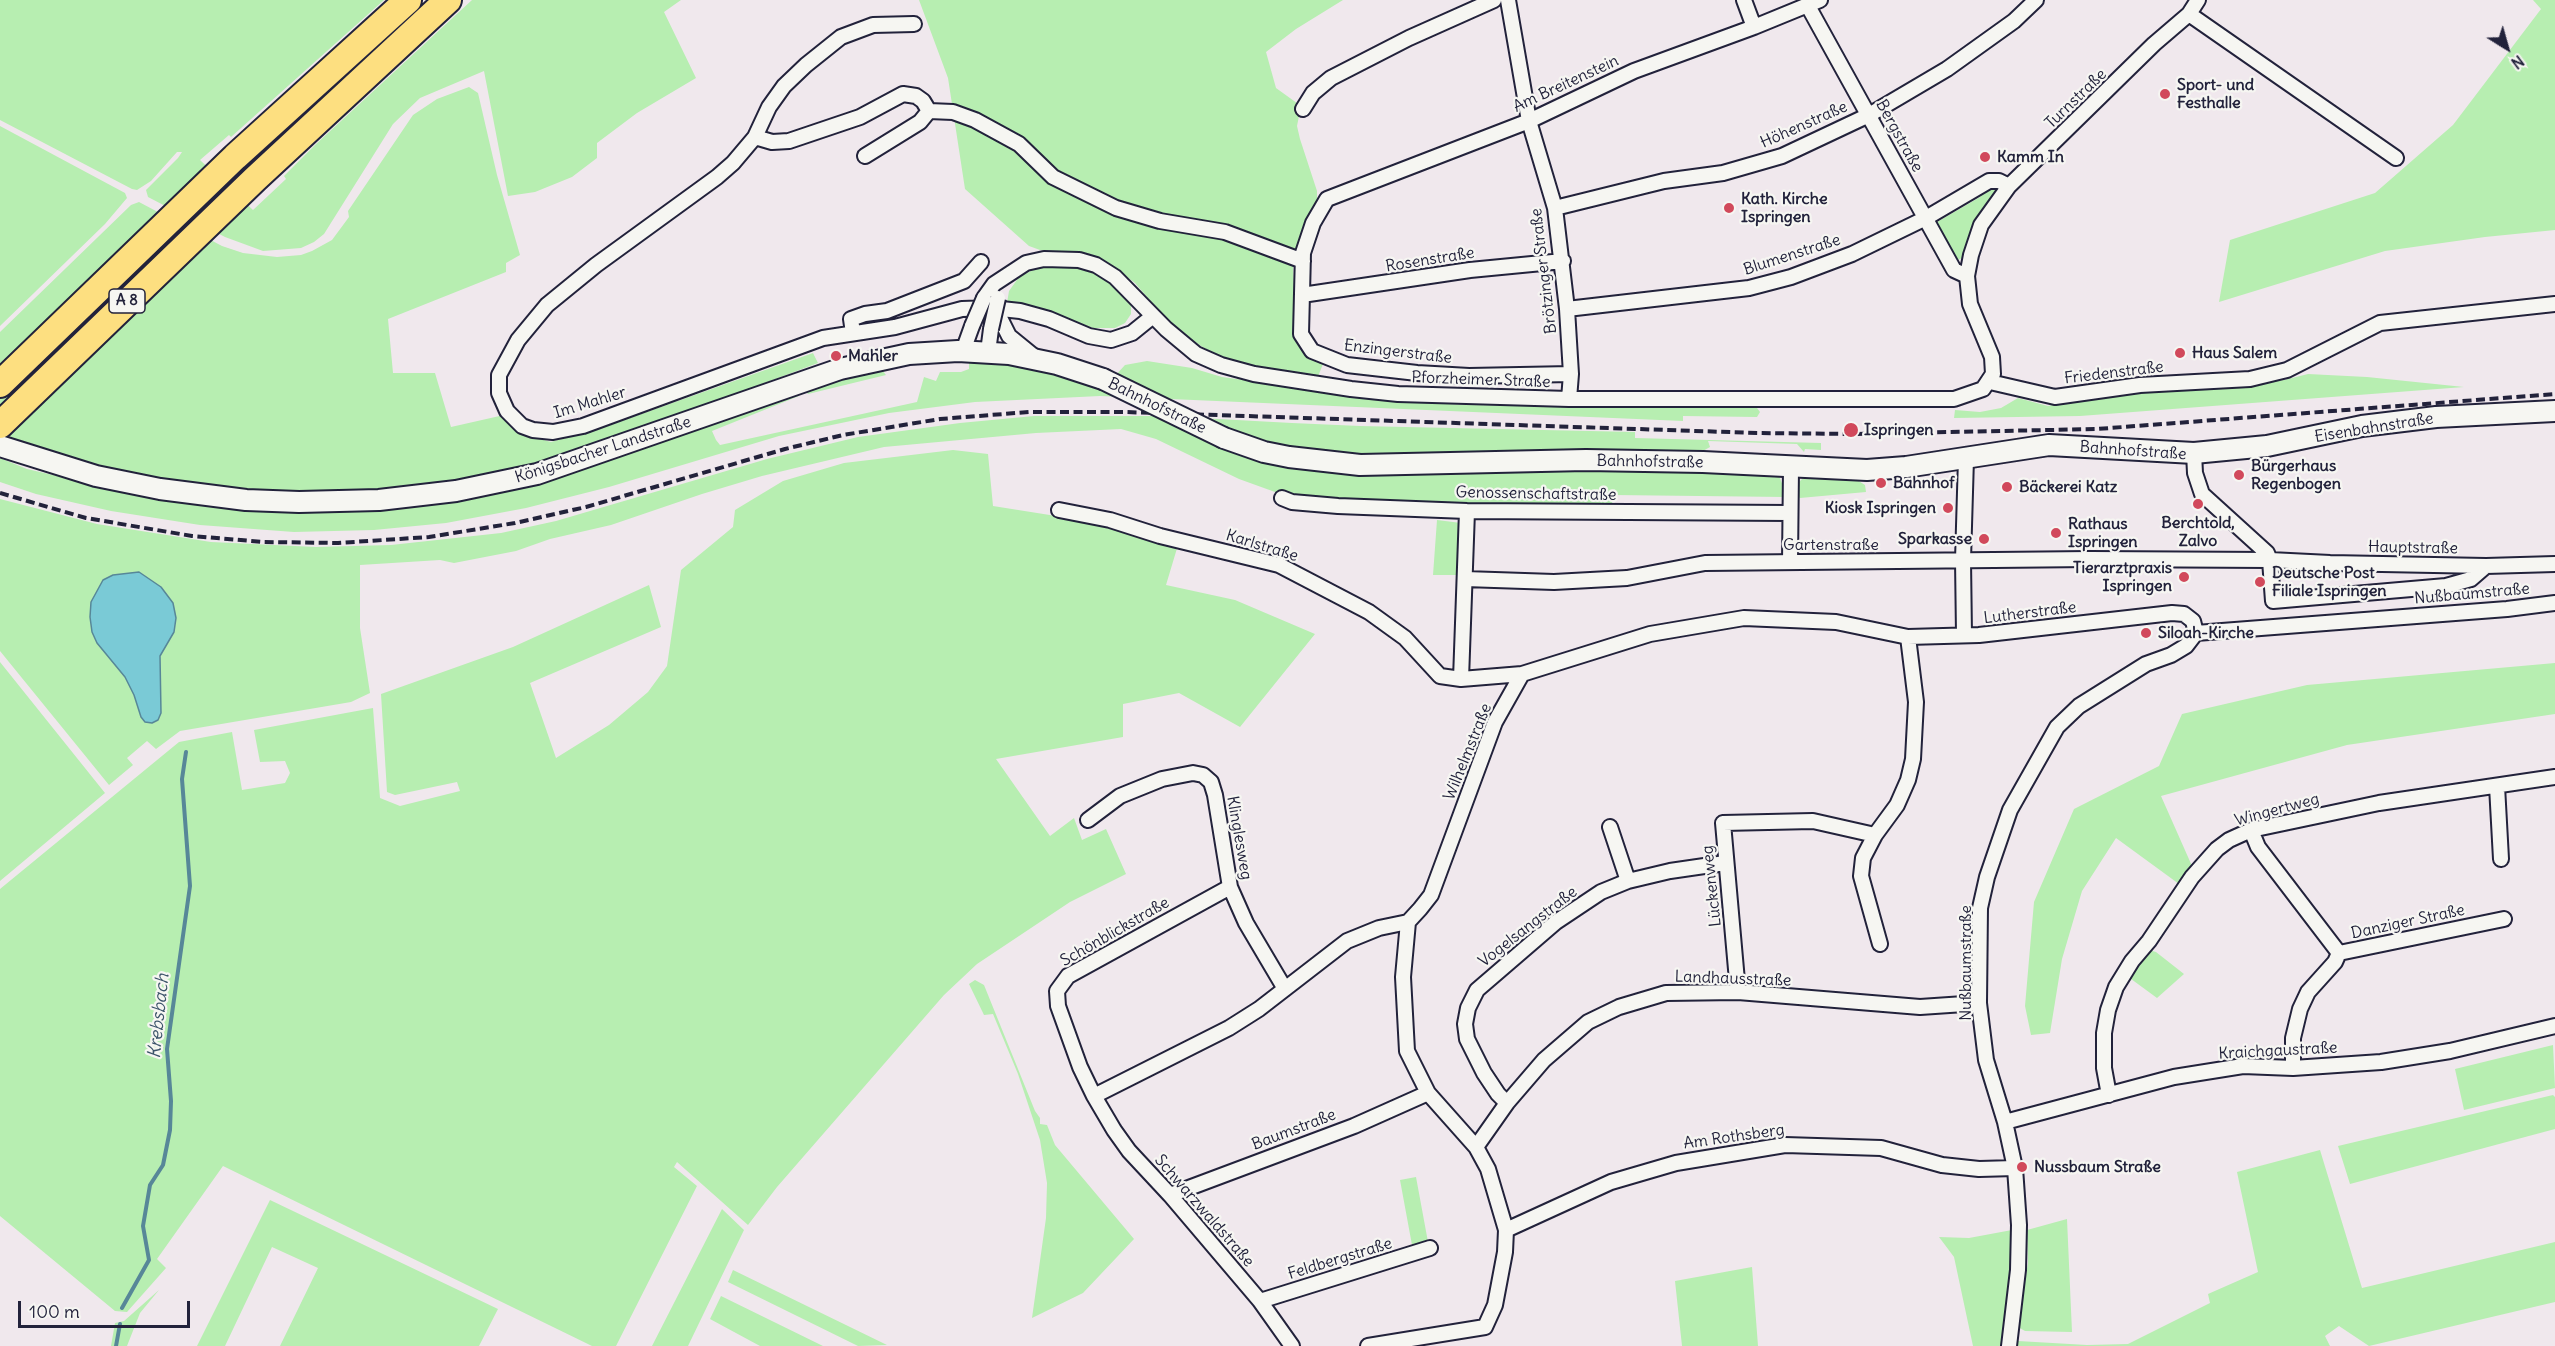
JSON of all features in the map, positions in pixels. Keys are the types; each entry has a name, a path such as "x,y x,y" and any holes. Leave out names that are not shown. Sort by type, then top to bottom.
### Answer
{"highway":[{"name":"A 8","path":"0,384 235,157 408,0"},
{"name":"A 8","path":"0,425 255,179 448,0"}],"main road":[{"name":"Königsbacher Landstraße","path":"0,446 96,476 204,495 246,500 298,502 404,498 477,488 537,474 840,369 909,354 987,352"},
{"name":"Bahnhofstraße","path":"987,352 1038,359 1103,379 1224,438 1289,457 1349,465 1586,460 1703,462 1867,470 2049,445 2194,453"},
{"name":"Eisenbahnstraße","path":"2194,453 2267,446 2362,426 2426,418 2555,411"}],"street":[{"path":"1303,109 1313,93 1331,78 1399,43 1494,0"},
{"name":"Brötzinger Straße","path":"1508,0 1528,121 1555,208 1567,309 1571,374 1569,399"},
{"path":"1744,0 1755,27"},
{"name":"Höhenstraße","path":"1555,208 1664,181 1723,173 1782,156 1869,115 1947,69 2014,21 2036,0"},
{"name":"Turnstraße","path":"1990,382 1993,374 1992,357 1970,304 1967,276 1971,255 1982,225 2009,186 2154,44 2189,14 2197,0"},
{"name":"Am Breitenstein","path":"1327,199 1528,121 1634,71 1814,3"},
{"name":"Bergstraße","path":"1814,3 1869,115 1954,270 1967,276"},
{"path":"2189,14 2396,158"},
{"name":"Im Mahler","path":"914,24 873,25 841,37 784,86 769,107 755,137 717,177 596,265 548,305 518,340 499,375 500,393 507,411 522,426 533,430 553,432 582,426 823,338 895,327 962,309 992,308 1028,312 1089,336 1111,340 1132,333 1154,316"},
{"path":"755,137 772,142 808,135 860,117 903,94 916,96 929,111 953,112 975,120 1019,144 1053,177 1116,208 1160,221 1225,232 1303,261"},
{"path":"865,156 920,122 929,111"},
{"name":"Blumenstraße","path":"1567,309 1749,288 1791,277 1852,254 1926,218 1989,181 1999,181 2009,186"},
{"name":"Enzingerstraße","path":"1327,199 1313,223 1302,253 1301,334 1312,351 1347,365 1416,373 1469,376 1571,374"},
{"name":"Pforzheimer Straße","path":"963,351 984,298 994,284 1026,263 1062,258 1096,265 1115,277 1196,354 1221,365 1254,374 1351,389 1398,394 1569,399 1954,399 1983,389 1990,382"},
{"name":"Rosenstraße","path":"1302,295 1470,270 1563,261"},
{"path":"853,333 851,319 887,311 964,281 981,262"},
{"path":"987,352 998,329 997,304 1010,273"},
{"name":"Friedenstraße","path":"1990,382 2055,397 2140,385 2250,379 2288,370 2380,323 2555,304"},
{"path":"998,329 1038,359"},
{"name":"Bahnhofstraße","path":"2194,453 2195,473 2202,494 2267,552 2270,560"},
{"path":"1522,674 1650,634 1744,618 1836,622 1908,637 1964,635 1963,560 1966,458"},
{"path":"1790,562 1791,468"},
{"name":"Genossenschaftstraße","path":"1282,498 1326,506 1467,511 1790,513"},
{"name":"Karlstraße","path":"1059,510 1110,520 1160,536 1279,566 1339,594 1369,612 1405,638 1440,676 1461,679 1522,674"},
{"path":"1461,679 1467,511"},
{"path":"2270,560 2273,601 2446,586 2471,579 2486,566"},
{"name":"Gartenstraße","path":"1465,579 1554,582 1627,578 1705,563 2270,560"},
{"name":"Hauptstraße","path":"2270,560 2486,566 2555,564"},
{"name":"Nußbaumstraße","path":"2009,1346 2018,1270 2019,1225 2014,1168 2006,1122 1986,1060 1979,1004 1980,908 1987,877 2020,790 2057,727 2066,716 2125,676 2186,646 2196,633 2507,609 2555,603"},
{"name":"Lutherstraße","path":"1964,635 2172,613 2184,614 2193,621 2196,633"},
{"path":"1880,944 1861,876 1863,858 1875,835 1897,805 1908,780 1913,759 1916,702 1908,637"},
{"name":"Wilhelmstraße","path":"1408,922 1431,895 1495,722 1522,674"},
{"name":"Klinglesweg","path":"1088,820 1120,796 1162,779 1193,773 1203,775 1211,782 1215,795 1230,887 1246,923 1285,989"},
{"name":"Wingertweg","path":"2109,1095 2103,1068 2104,1033 2108,1010 2116,987 2192,877 2223,844 2250,830 2379,803 2555,777"},
{"path":"2497,786 2501,859"},
{"name":"Lückenweg","path":"1738,992 1723,823 1813,821 1875,835"},
{"path":"1610,827 1628,881"},
{"path":"2250,830 2258,847 2339,953"},
{"name":"Vogelsangstraße","path":"1507,1103 1498,1094 1484,1072 1467,1039 1465,1024 1468,1008 1477,990 1556,922 1601,892 1628,881 1670,871 1725,863"},
{"name":"Schönblickstraße","path":"1094,1096 1064,1026 1058,1006 1057,991 1068,976 1230,887"},
{"name":"Danziger Straße","path":"2293,1068 2293,1038 2300,1008 2308,992 2335,962 2339,953 2504,919"},
{"path":"1094,1096 1229,1028 1285,989 1347,941 1379,928 1408,922 1403,977 1407,1051 1428,1093 1476,1147 1495,1188 1506,1230 1505,1252 1498,1290 1485,1327 1368,1346"},
{"name":"Landhausstraße","path":"1476,1147 1507,1103 1544,1060 1588,1023 1619,1007 1666,993 1738,992 1920,1006 1979,1004"},
{"name":"Kraichgaustraße","path":"2006,1122 2174,1077 2236,1067 2293,1068 2381,1062 2450,1051 2555,1026"},
{"name":"Baumstraße","path":"1170,1195 1354,1126 1428,1093"},
{"name":"Schwarzwaldstraße","path":"1094,1096 1129,1151 1170,1195 1260,1301 1292,1346"},
{"name":"Am Rothsberg","path":"1506,1230 1611,1182 1676,1163 1785,1145 1881,1148 1942,1165 1979,1169 2014,1168"},
{"name":"Feldbergstraße","path":"1260,1301 1430,1248"}],"green space":[{"path":"0,0 384,0 231,137 229,135 200,160 253,210 286,179 284,176 315,145 472,0 681,0 664,12 696,78 637,113 597,143 597,158 572,177 535,192 508,196 484,71 420,98 393,124 324,234 301,248 263,251 225,237 148,197 146,190 182,152 177,152 151,181 137,190 0,120"},
{"path":"919,0 1343,0 1296,29 1266,52 1276,88 1301,106 1297,126 1317,191 1317,206 1305,221 1293,265 1296,336 1310,354 1323,364 1317,379 1250,367 1224,359 1169,323 1135,283 1115,268 1094,257 1076,252 1040,250 1029,246 965,189 948,78"},
{"path":"2533,0 2555,0 2555,230 2385,251 2219,302 2230,240 2375,193 2453,125 2541,9"},
{"path":"469,87 478,93 497,175 520,255 506,263 506,272 388,319 393,373 435,373 451,427 504,415 519,433 551,442 613,424 813,353 818,363 610,441 485,481 361,497 262,494 156,483 68,461 0,438 0,332 131,205 139,202 222,246 243,253 277,257 301,255 332,240 349,217 348,211 413,115 437,99"},
{"path":"0,126 125,193 127,198 105,224 0,326"},
{"path":"1986,188 1993,188 1997,191 1976,218 1962,258 1958,260 1937,222 1980,197"},
{"path":"1058,264 1084,268 1103,277 1121,291 1131,303 1131,314 1125,323 1115,328 1093,328 1041,308 1007,303 1009,291 1019,277 1037,268"},
{"path":"981,361 1040,366 1102,390 1125,365 1147,361 1192,368 1222,377 1404,402 1470,405 1757,408 1760,412 1757,417 1683,416 1683,421 1100,396 975,402 889,413 779,436 609,487 526,508 446,523 374,530 294,532 200,525 111,511 36,494 0,482 0,458 27,469 101,486 280,510 388,508 539,481 594,465 795,394 799,396 712,431 716,440 720,445 917,402 924,377 936,381 940,372 961,372 969,369 969,363"},
{"path":"882,370 886,375 808,394 804,390 824,382"},
{"path":"2308,374 2367,377 2464,387 2080,416 1954,418 1955,410 1980,412 2001,408 2018,398 2048,406 2078,399 2284,380"},
{"path":"1034,416 1151,416 1360,426 1635,432 1635,438 1821,443 1821,450 1805,449 1804,452 1797,444 1708,441 1710,447 1694,456 1590,454 1402,459 1337,458 1295,452 1251,441 1235,435 1236,432 1211,419 1198,438 1227,451 1229,447 1285,463 1352,471 1597,467 1762,471 1779,476 1786,493 1785,497 1613,495 1612,505 1477,507 1347,502 1275,492 1239,479 1156,439 1121,429 1036,433 884,447 762,476 611,525 550,539 516,551 454,563 440,560 360,565 360,628 370,693 351,702 180,731 156,749 147,741 127,758 133,765 109,785 0,651 0,499 97,524 211,542 316,547 391,545 501,533 556,521 767,459 858,437 960,423"},
{"path":"953,450 988,454 993,506 1056,516 1178,545 1166,585 1235,600 1315,634 1240,727 1179,693 1123,704 1123,737 996,759 1050,836 1074,818 1082,840 1106,829 1126,874 1070,902 977,964 944,995 777,1187 748,1225 677,1162 674,1167 697,1186 616,1346 592,1346 223,1166 157,1259 166,1268 127,1312 115,1311 0,1216 0,889 179,742 232,732 242,790 285,783 290,773 285,761 260,762 254,730 373,708 380,798 400,806 460,791 457,782 395,795 387,792 381,694 513,647 649,585 661,627 530,683 556,758 609,725 648,692 667,666 681,570 733,527 735,510 783,481 844,463"},
{"path":"1814,475 1857,480 1865,485 1866,492 1798,497 1796,488 1798,483 1804,477"},
{"path":"1437,520 1461,523 1459,575 1433,575"},
{"path":"0,662 105,793 0,881"},
{"path":"2555,663 2555,714 2347,745 2161,796 2192,866 2179,884 2116,838 2082,891 2062,959 2050,1033 2031,1035 2025,1006 2034,902 2074,809 2159,766 2182,714 2307,685"},
{"path":"2149,950 2156,952 2184,974 2157,998 2127,976"},
{"path":"975,980 984,985 1035,1111 1040,1118 1040,1124 1047,1125 1055,1145 1134,1239 1083,1293 1032,1318 1046,1218 1047,1183 1040,1140 1018,1074 993,1014 984,1015 969,984"},
{"path":"2553,1045 2555,1088 2464,1110 2455,1069"},
{"path":"2553,1095 2555,1097 2555,1129 2350,1184 2338,1146"},
{"path":"2320,1150 2362,1288 2555,1242 2555,1302 2369,1346 2339,1326 2325,1336 2330,1346 2016,1346 2018,1341 2087,1345 2128,1344 2210,1303 2208,1294 2258,1272 2237,1172"},
{"path":"1416,1177 1428,1242 1412,1245 1400,1180"},
{"path":"270,1200 498,1309 479,1346 280,1346 318,1268 272,1247 225,1346 197,1346"},
{"path":"722,1209 744,1230 688,1346 652,1346"},
{"path":"2067,1219 2072,1332 2025,1331 2018,1327 2028,1263 2027,1230"},
{"path":"2012,1230 2014,1258 2001,1346 1973,1346 1954,1257 1939,1237 1969,1238"},
{"path":"1752,1267 1758,1346 1682,1346 1675,1281"},
{"path":"733,1270 887,1345 858,1346 728,1282"},
{"path":"159,1290 140,1313 127,1346 111,1346 115,1323 124,1321"},
{"path":"721,1296 823,1346 760,1346 710,1319"}],"water":[{"path":"139,572 161,587 173,603 176,618 174,632 160,656 161,713 158,720 152,723 145,722 141,717 125,677 97,643 92,632 90,617 91,602 103,580 113,575"}],"waterway":[{"name":"Krebsbach","path":"122,1308 149,1260 143,1226 150,1185 163,1165 170,1130 171,1101 167,1049 190,886 182,779 186,752"},
{"path":"116,1346 120,1324"}],"railway":[{"path":"0,493 86,518 192,536 264,542 338,543 429,537 515,523 586,507 785,449 843,435 940,419 1029,412 1125,412 1757,433 1853,434 2097,429 2555,394"}],"place":[{"name":"Sport- und Festhalle","path":"2165,94"},
{"name":"Kamm In","path":"1985,157"},
{"name":"Kath. Kirche Ispringen","path":"1729,208"},
{"name":"Haus Salem","path":"2180,353"},
{"name":"Mahler","path":"836,356"},
{"name":"Ispringen","path":"1851,430"},
{"name":"Bürgerhaus Regenbogen","path":"2239,475"},
{"name":"Bahnhof","path":"1881,483"},
{"name":"Bäckerei Katz","path":"2007,487"},
{"name":"Berchtold, Zalvo","path":"2198,504"},
{"name":"Kiosk Ispringen","path":"1948,508"},
{"name":"Rathaus Ispringen","path":"2056,533"},
{"name":"Sparkasse","path":"1984,539"},
{"name":"Tierarztpraxis Ispringen","path":"2184,577"},
{"name":"Deutsche Post Filiale Ispringen","path":"2260,582"},
{"name":"Siloah-Kirche","path":"2146,633"},
{"name":"Nussbaum Straße","path":"2022,1167"}]}
